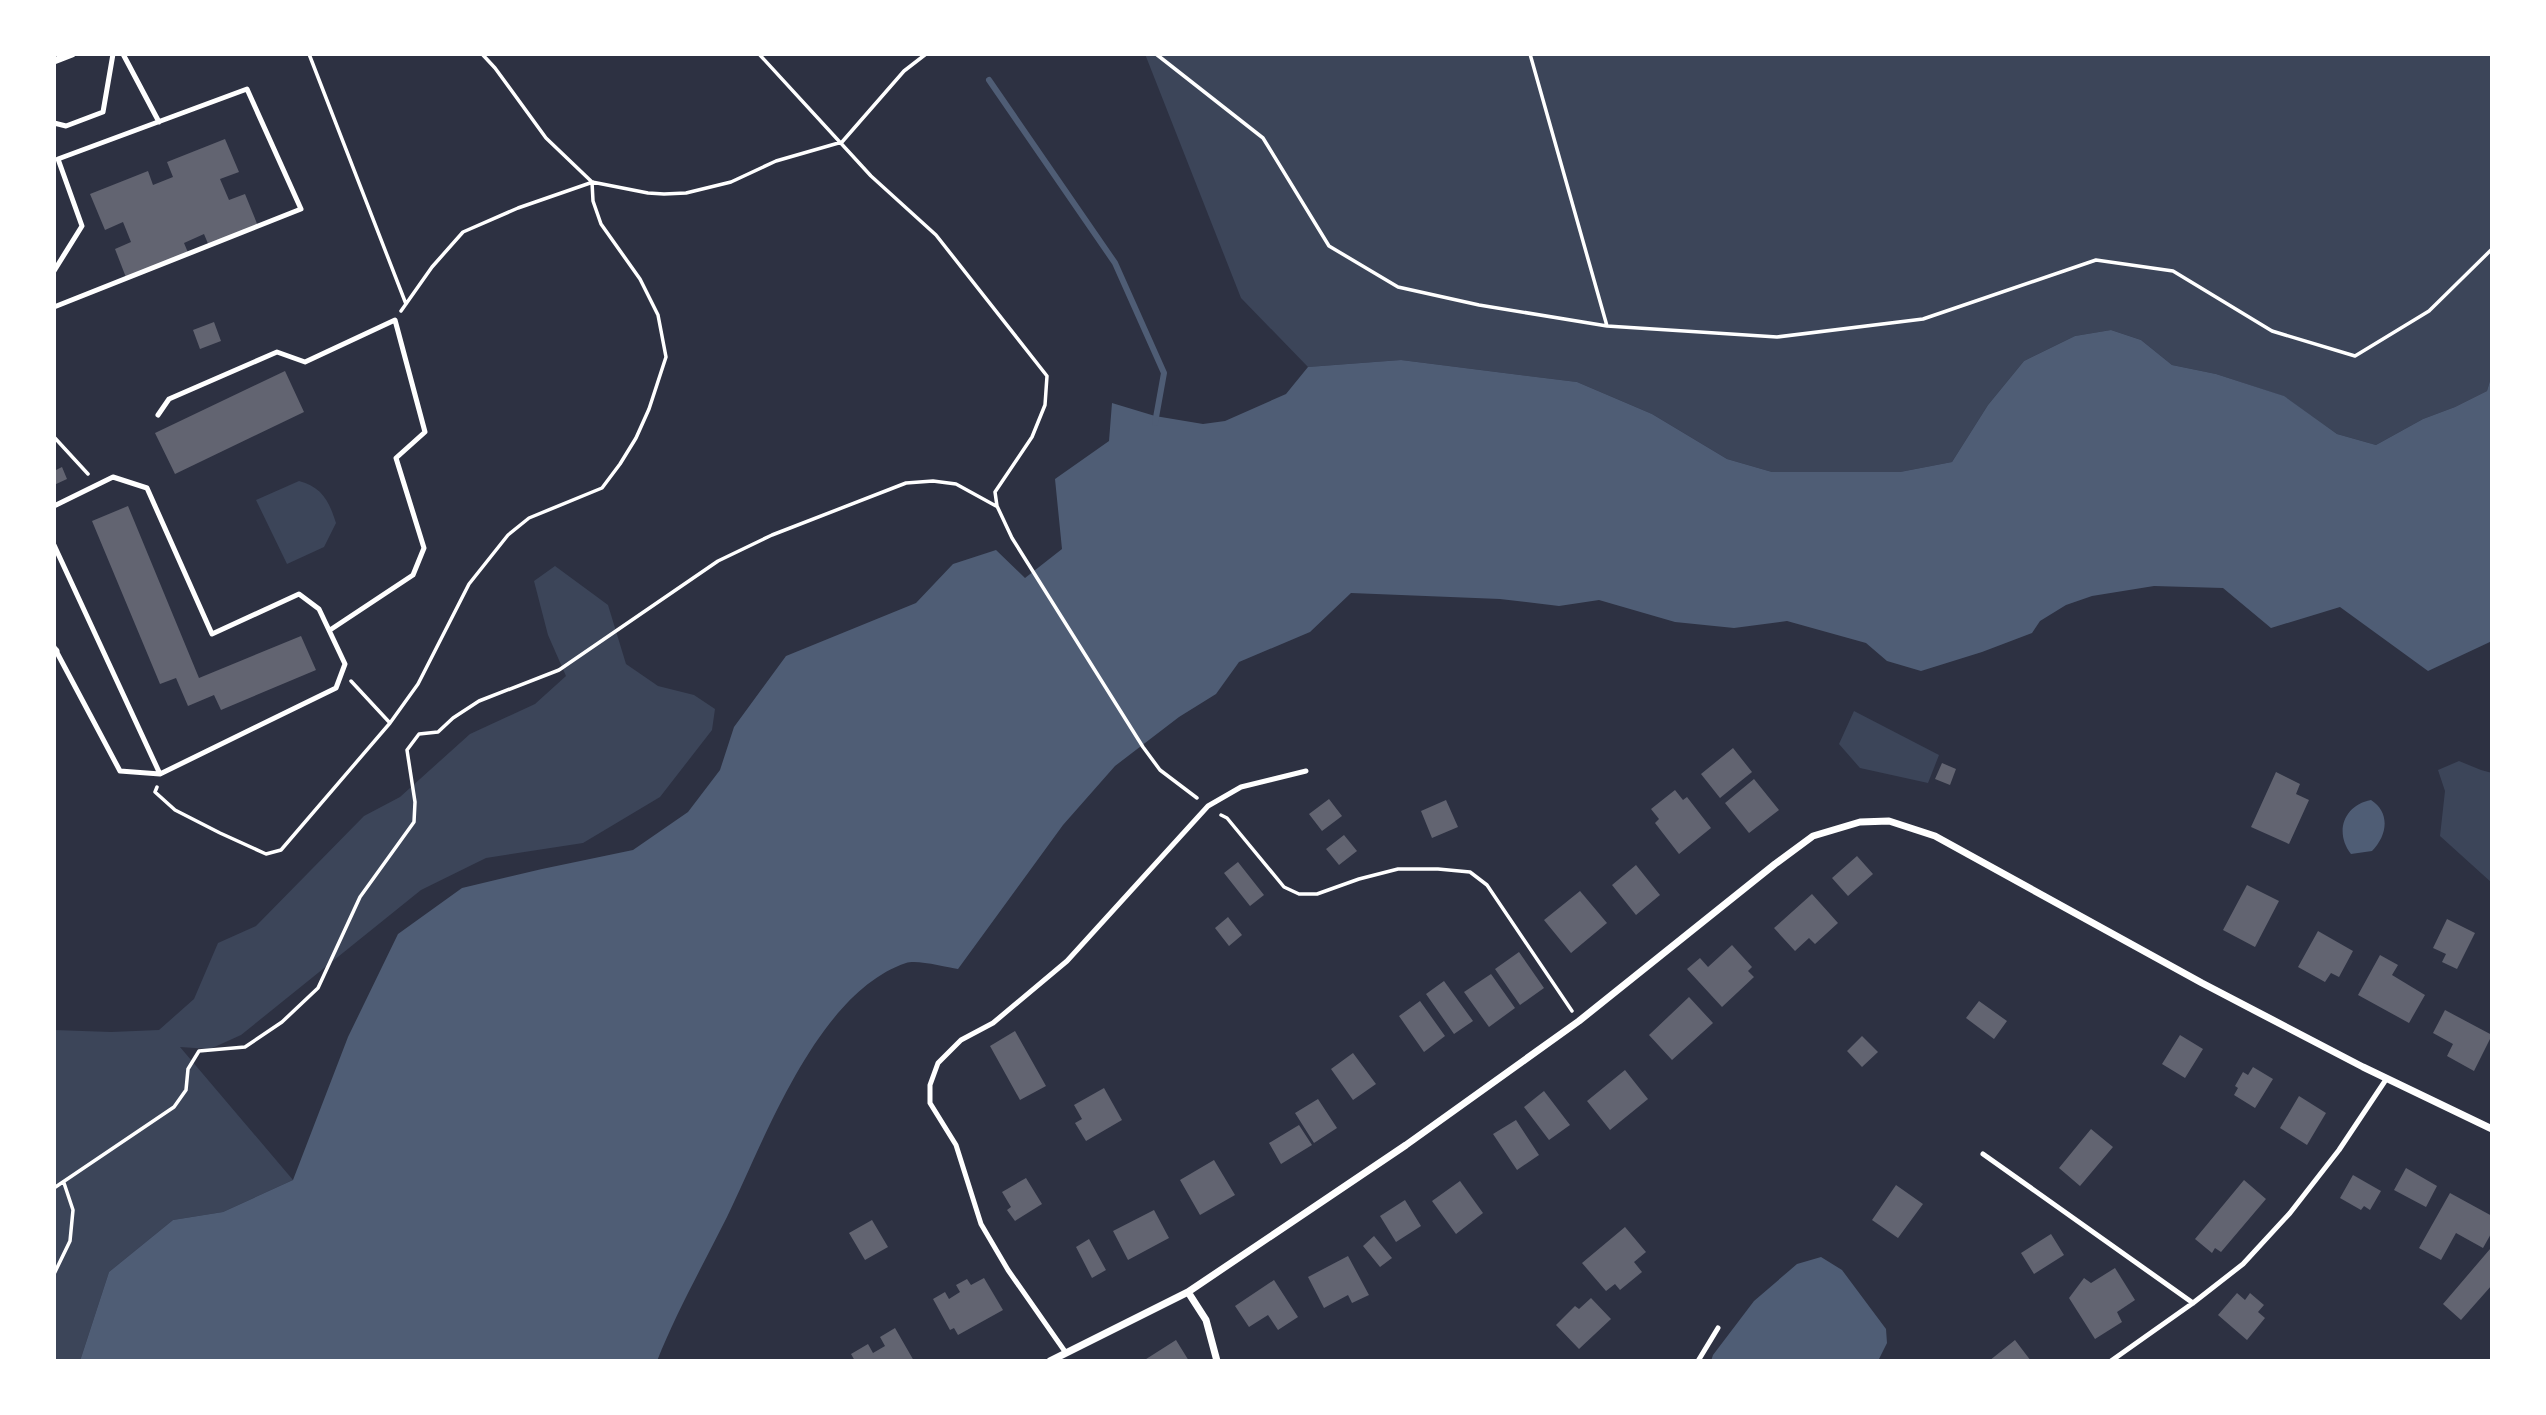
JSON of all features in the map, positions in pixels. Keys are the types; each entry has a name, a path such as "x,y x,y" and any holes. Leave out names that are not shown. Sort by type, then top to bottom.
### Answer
{"street":[{"path":"54,61 72,54"},
{"path":"1050,1361 1188,1292 1406,1145 1579,1021 1813,836 1860,822 1889,821 1935,836 2202,983 2387,1079 2492,1129"},
{"path":"1188,1292 1206,1320 1217,1361"}],"lane":[{"path":"54,123 66,126 103,112 113,54"},
{"path":"123,54 159,122"},
{"path":"54,271 82,226 58,159 247,89 301,209 54,307"},
{"path":"158,415 169,399 277,352 304,362 395,320 425,432 396,458 424,548 413,575 330,630"},
{"path":"54,506 113,477 147,488 212,634 299,594 319,609 345,664 336,688 160,774 120,771 55,650"},
{"path":"54,545 160,774"},
{"path":"1066,1353 1008,1270 981,1224 956,1145 930,1103 930,1086 938,1063 961,1040 993,1023 1067,961 1208,806 1241,787 1306,771"},
{"path":"2111,1361 2243,1264 2290,1213 2339,1150 2387,1079"},
{"path":"1983,1154 2193,1303"},
{"path":"1698,1361 1718,1328"}],"path":[{"path":"309,54 405,304"},
{"path":"160,774 155,792 175,810 266,854 281,850 390,723 418,684 469,584 508,535 529,518 602,488 620,464 649,409 666,357 658,315 640,279 601,224 593,201 592,182 546,138 482,54"},
{"path":"759,54 872,176 936,235 1047,376 1045,404 1032,436 995,492 997,506 1012,538 1160,770 1227,818 1284,887 1300,894 1317,894 1398,869 1470,872 1487,885 1579,1021"},
{"path":"395,320 432,267 463,232 517,208 592,182 648,193 686,193 731,182 776,161 842,142 904,71 926,54"},
{"path":"1157,54 1263,138 1329,246 1340,253 1398,287 1479,305 1607,326 1777,337 1923,319 2095,260 2173,271 2272,331 2355,356 2429,311 2492,249"},
{"path":"1530,54 1607,326"},
{"path":"54,437 97,485"},
{"path":"54,1188 174,1107 186,1090 188,1069 199,1051 245,1047 282,1022 318,988 360,897 414,822 415,802 407,750 419,734 438,732 453,718 479,701 559,670 718,561 772,535 906,483 933,481 956,484 997,506"},
{"path":"342,671 390,723"},
{"path":"54,1274 70,1241 73,1210 64,1182"}],"shaded area":[{"path":"1145,54 2492,54 2492,374 2487,391 2423,419 2376,445 2337,434 2283,396 2216,374 2172,365 2141,340 2111,330 2075,336 2024,361 1988,405 1952,462 1900,472 1772,472 1727,459 1652,414 1577,382 1401,360 1308,367 1241,298"},
{"path":"2111,330 2141,340 2172,365 2216,374 2284,396 2337,434 2376,445 2423,419 2487,391 2492,374 2492,641 2428,671 2340,607 2271,628 2223,588 2154,586 2092,596 2066,605 2040,621 2032,633 1921,671 1887,661 1866,643 1787,621 1734,628 1675,622 1599,600 1559,606 1500,599 1351,593 1310,632 1239,662 1216,694 1179,717 1115,766 1063,825 958,969 906,963 874,979 846,1004 820,1036 797,1072 657,1361 80,1361 109,1272 173,1220 223,1212 293,1180 348,1037 398,934 462,888 633,850 688,812 720,770 734,727 786,656 916,603 953,564 996,550 1025,578 1062,549 1055,479 1109,441 1112,403 1155,416 1203,424 1225,421 1286,394 1308,367 1401,360 1577,382 1652,414 1727,459 1772,472 1900,472 1952,462 1988,405 2024,361 2075,336"},
{"path":"299,481 314,487 324,496 336,523 324,547 287,564 256,500"},
{"path":"555,566 608,605 626,664 658,686 694,695 715,709 712,730 660,797 583,843 486,858 421,890 241,1035 210,1049 180,1047 293,1180 223,1212 173,1220 109,1272 80,1361 54,1361 54,1030 159,1030 194,999 218,943 256,926 364,816 400,797 470,734 535,704 566,676 548,635 534,581"},
{"path":"1854,711 1939,755 1928,783 1860,768 1839,744"},
{"path":"2459,761 2492,773 2492,883 2440,836 2445,791 2438,770"},
{"path":"2371,800 2382,811 2384,832 2372,851 2351,854 2343,837 2344,821 2354,807"},
{"path":"1821,1257 1842,1270 1886,1329 1887,1343 1878,1361 1711,1361 1754,1301 1797,1264"}],"building":[{"path":"225,139 239,172 220,179 229,200 245,194 258,226 209,246 204,234 184,243 189,255 127,280 115,249 131,242 123,222 105,230 90,194 148,171 153,185 173,177 167,162"},
{"path":"214,322 221,341 200,349 193,330"},
{"path":"285,371 304,412 175,474 155,433"},
{"path":"62,467 67,479 54,485 54,471"},
{"path":"128,506 199,678 301,636 316,670 221,710 214,695 188,706 176,678 160,684 92,521"},
{"path":"1733,748 1752,772 1720,798 1701,774"},
{"path":"1942,763 1956,769 1950,785 1935,779"},
{"path":"2276,772 2300,784 2296,794 2309,800 2289,844 2251,827"},
{"path":"1754,779 1779,810 1749,833 1725,803"},
{"path":"1675,790 1683,800 1687,797 1711,828 1679,854 1655,823 1659,819 1651,809"},
{"path":"1329,799 1342,816 1322,831 1309,814"},
{"path":"1446,800 1458,827 1432,838 1421,811"},
{"path":"1344,835 1357,851 1339,865 1326,849"},
{"path":"1857,856 1873,874 1848,896 1832,878"},
{"path":"1238,862 1264,895 1250,906 1224,873"},
{"path":"1636,865 1660,895 1636,915 1612,885"},
{"path":"2247,885 2279,901 2255,947 2223,930"},
{"path":"1580,891 1607,923 1571,953 1544,920"},
{"path":"1812,894 1838,923 1815,944 1809,938 1795,951 1774,928"},
{"path":"1228,917 1242,935 1229,946 1215,928"},
{"path":"2447,919 2475,933 2457,969 2442,962 2446,954 2433,948"},
{"path":"2318,931 2353,951 2339,977 2331,973 2325,982 2298,967"},
{"path":"1732,945 1752,967 1748,971 1754,977 1722,1007 1687,969 1700,958 1708,967"},
{"path":"1519,952 1544,988 1520,1005 1495,969"},
{"path":"2380,955 2398,965 2392,975 2425,995 2409,1023 2358,995"},
{"path":"1491,974 1515,1008 1489,1027 1464,992"},
{"path":"1444,981 1473,1021 1454,1034 1426,994"},
{"path":"1689,997 1713,1023 1672,1060 1649,1035"},
{"path":"1420,1001 1445,1036 1424,1052 1399,1016"},
{"path":"1979,1001 2007,1021 1994,1039 1966,1018"},
{"path":"2445,1010 2492,1035 2474,1071 2447,1056 2453,1044 2433,1033"},
{"path":"1015,1031 1046,1086 1020,1100 990,1046"},
{"path":"2180,1035 2203,1049 2185,1078 2162,1064"},
{"path":"1862,1036 1878,1052 1862,1067 1847,1051"},
{"path":"1353,1053 1376,1084 1353,1100 1331,1069"},
{"path":"2253,1067 2273,1079 2255,1108 2234,1095 2238,1088 2235,1086 2243,1072 2248,1075"},
{"path":"1625,1070 1648,1099 1610,1130 1587,1101"},
{"path":"1104,1088 1122,1120 1086,1141 1075,1123 1082,1119 1074,1105"},
{"path":"1544,1091 1570,1125 1549,1140 1524,1107"},
{"path":"2299,1096 2326,1113 2307,1145 2280,1128"},
{"path":"1318,1099 1337,1128 1314,1143 1295,1113"},
{"path":"1516,1120 1539,1155 1517,1170 1493,1134"},
{"path":"1299,1125 1312,1145 1281,1164 1269,1143"},
{"path":"2091,1129 2113,1147 2080,1186 2059,1168"},
{"path":"1214,1160 1235,1195 1200,1215 1180,1180"},
{"path":"2406,1168 2437,1186 2426,1207 2394,1190"},
{"path":"2353,1175 2381,1191 2370,1210 2364,1206 2361,1210 2340,1198"},
{"path":"1026,1178 1042,1204 1015,1221 1007,1210 1011,1207 1002,1192"},
{"path":"2244,1180 2266,1199 2221,1252 2215,1248 2212,1253 2195,1239"},
{"path":"1460,1181 1483,1213 1456,1234 1432,1201"},
{"path":"1896,1185 1923,1204 1898,1238 1872,1220"},
{"path":"2450,1193 2492,1216 2492,1232 2483,1248 2456,1233 2441,1260 2419,1248"},
{"path":"1405,1200 1421,1226 1396,1242 1380,1216"},
{"path":"1154,1210 1169,1238 1128,1260 1113,1231"},
{"path":"872,1220 888,1247 865,1260 849,1233"},
{"path":"1625,1227 1646,1252 1634,1262 1642,1272 1620,1290 1615,1284 1606,1291 1582,1263"},
{"path":"2051,1234 2064,1255 2034,1274 2021,1253"},
{"path":"1374,1236 1392,1258 1380,1267 1363,1246"},
{"path":"1089,1239 1106,1270 1092,1278 1076,1247"},
{"path":"2490,1249 2492,1285 2461,1320 2443,1304"},
{"path":"1348,1256 1369,1295 1352,1303 1348,1295 1324,1308 1308,1277"},
{"path":"2115,1268 2135,1300 2117,1312 2122,1322 2095,1339 2069,1298 2084,1278 2091,1283"},
{"path":"984,1278 1003,1310 958,1335 954,1328 950,1330 933,1299 945,1292 949,1299 960,1292 956,1285 967,1279 971,1285"},
{"path":"1274,1280 1298,1317 1278,1330 1268,1315 1249,1327 1235,1306"},
{"path":"2237,1293 2245,1300 2250,1293 2264,1305 2258,1312 2265,1318 2247,1340 2218,1315"},
{"path":"1591,1298 1611,1319 1579,1349 1556,1325 1575,1306 1579,1309"},
{"path":"895,1328 914,1361 855,1361 851,1354 868,1344 873,1353 885,1346 880,1337"},
{"path":"1176,1340 1189,1361 1143,1361"},
{"path":"2015,1340 2031,1361 1989,1361"}],"waterway":[{"path":"989,80 1115,263 1164,373 1155,423"}]}
